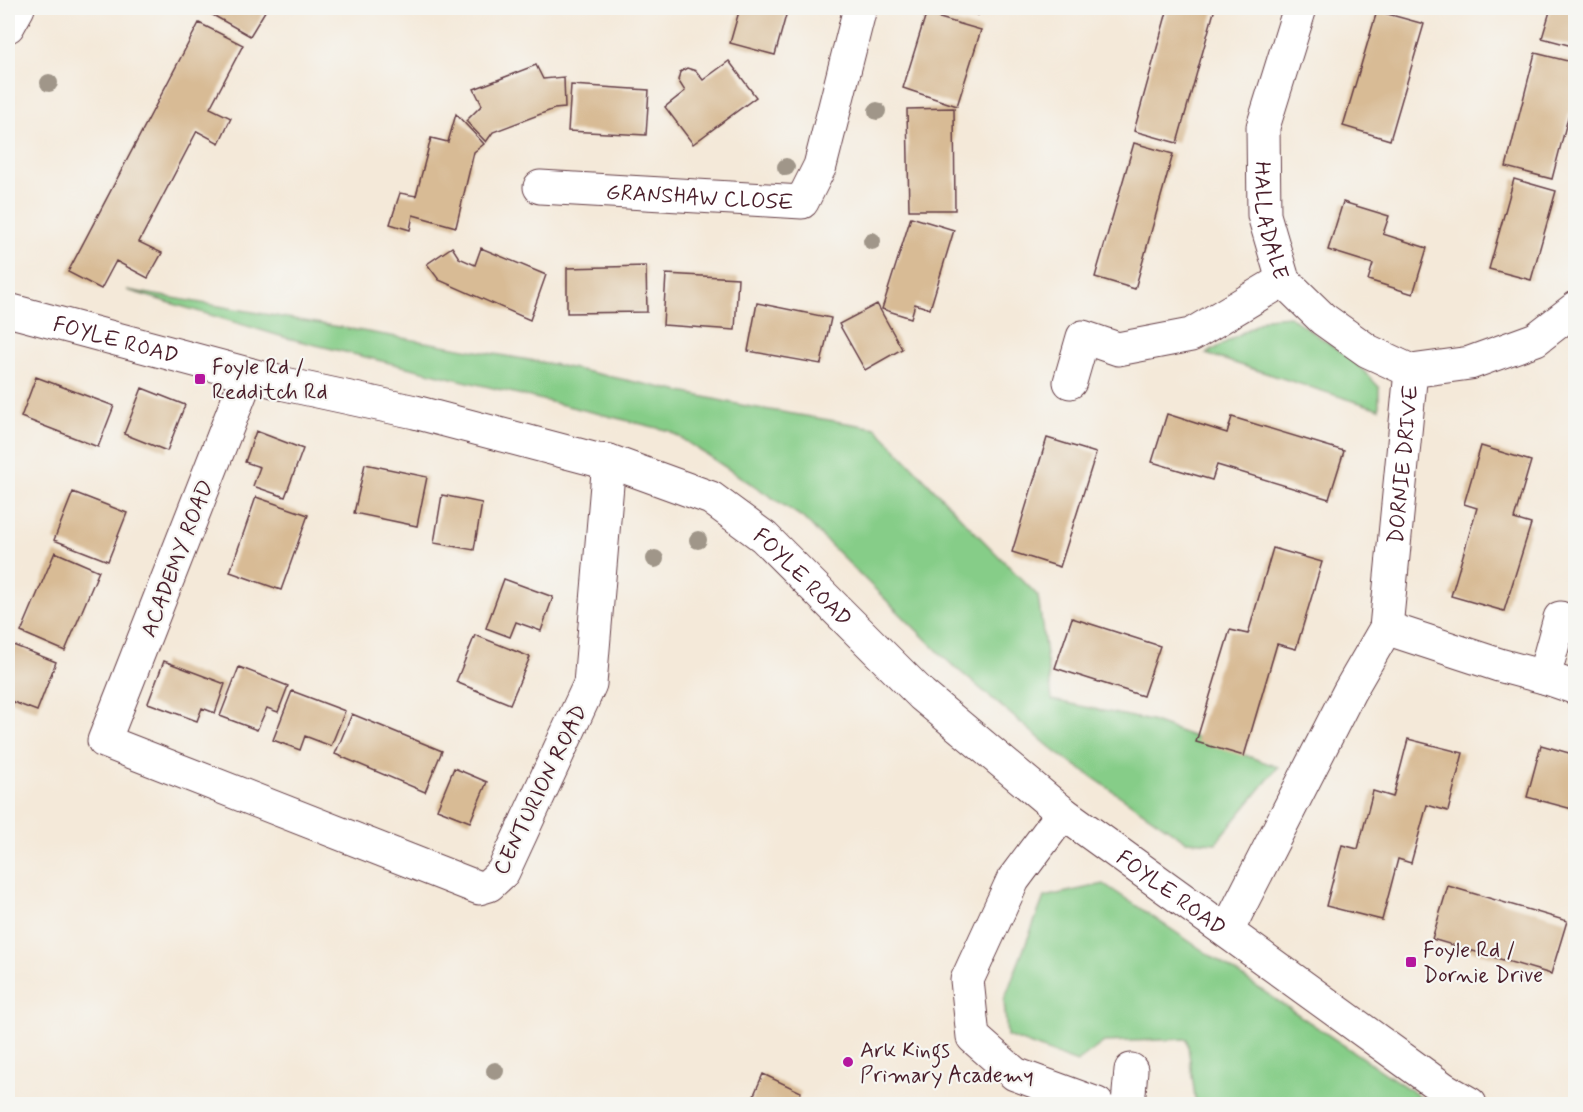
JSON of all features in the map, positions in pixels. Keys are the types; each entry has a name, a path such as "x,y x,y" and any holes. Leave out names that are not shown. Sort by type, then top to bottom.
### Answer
{"main road":[{"path":"8,26 18,8"},
{"name":"HALLADALE","path":"1300,8 1263,127 1264,215 1283,280 1323,319 1368,351 1411,371"},
{"name":"GRANSHAW CLOSE","path":"540,188 802,202 820,166 859,9"},
{"path":"1070,382 1083,337 1118,349 1191,336 1283,280"},
{"name":"DORNIE DRIVE","path":"1227,931 1349,692 1386,628 1411,371 1470,363 1536,339 1575,308"},
{"name":"FOYLE ROAD","path":"8,310 285,384 415,412 597,460 609,461 711,498 764,537 922,695 1064,813 1444,1089 1470,1104"},
{"name":"ACADEMY ROAD","path":"104,741 248,374"},
{"name":"CENTURION ROAD","path":"104,741 479,888 489,885 503,872 590,684 609,461"},
{"path":"1544,677 1560,618"},
{"path":"1386,628 1575,688"},
{"path":"1064,813 1013,880 967,980 973,1037 1015,1074 1096,1104"},
{"path":"1128,1104 1131,1070"}],"green space":[{"path":"127,290 552,364 746,406 876,428 1038,596 1052,700 1151,721 1278,767 1216,843 1186,841 1057,753 950,663 802,517 670,431 287,338"},
{"path":"1289,316 1353,360 1379,387 1379,409 1206,354 1267,318"},
{"path":"1104,884 1431,1104 1196,1104 1187,1039 1104,1042 1077,1062 1007,1036 1004,1000 1044,897"}],"building":[{"path":"206,8 267,8 250,36 204,10"},
{"path":"740,8 788,8 775,55 730,43"},
{"path":"957,8 981,8 978,15"},
{"path":"1168,8 1215,8 1177,143 1134,131"},
{"path":"1551,8 1576,8 1576,47 1542,38"},
{"path":"1377,11 1424,24 1390,140 1343,126"},
{"path":"926,14 981,30 957,106 903,88"},
{"path":"199,23 243,45 210,108 231,118 219,143 197,131 139,242 162,253 148,278 116,261 101,289 68,272"},
{"path":"1535,53 1576,63 1576,87 1552,179 1506,167"},
{"path":"729,61 756,97 693,144 665,107 685,91 678,80 680,72 687,68 696,71 703,80"},
{"path":"536,65 543,79 564,77 565,108 554,109 493,132 486,142 466,121 482,105 474,89"},
{"path":"571,85 649,90 646,135 568,131"},
{"path":"954,108 955,210 909,210 907,109"},
{"path":"456,114 484,144 474,152 456,227 413,215 410,230 390,224 400,193 416,196 431,138 448,142"},
{"path":"1134,143 1173,154 1135,289 1095,277"},
{"path":"1514,179 1556,191 1531,280 1489,269"},
{"path":"1343,202 1389,216 1383,234 1427,248 1413,294 1368,280 1373,264 1328,250"},
{"path":"911,217 954,230 930,309 915,304 911,318 882,309"},
{"path":"452,247 459,258 475,265 481,248 546,275 530,320 439,280 427,264"},
{"path":"646,266 647,312 567,313 567,268"},
{"path":"666,274 738,278 735,330 663,325"},
{"path":"757,303 831,318 821,364 748,351"},
{"path":"877,304 902,349 865,370 839,324"},
{"path":"36,377 114,406 98,447 21,417"},
{"path":"142,388 185,405 167,451 124,434"},
{"path":"1167,414 1227,433 1232,417 1344,451 1329,499 1217,465 1212,480 1152,462"},
{"path":"256,431 303,449 285,497 253,486 260,467 245,462"},
{"path":"1047,438 1096,453 1060,567 1012,552"},
{"path":"1481,446 1531,461 1514,519 1531,524 1504,611 1451,596 1477,508 1464,504"},
{"path":"365,464 427,477 417,526 354,513"},
{"path":"73,492 127,513 108,561 54,540"},
{"path":"442,495 482,503 474,550 434,543"},
{"path":"256,497 308,515 281,590 230,572"},
{"path":"1273,548 1322,562 1296,649 1277,644 1244,756 1196,742 1230,630 1248,634"},
{"path":"55,552 99,571 65,651 21,632"},
{"path":"504,579 553,597 541,631 516,622 510,637 486,628"},
{"path":"1072,618 1160,646 1143,696 1055,668"},
{"path":"475,635 530,657 510,704 456,682"},
{"path":"8,643 56,662 37,711 8,700"},
{"path":"164,661 225,684 215,713 202,708 197,721 148,703"},
{"path":"239,667 288,686 278,712 267,708 257,730 220,716"},
{"path":"292,691 345,711 331,746 305,736 300,750 273,740"},
{"path":"352,714 442,751 425,792 335,754"},
{"path":"1408,739 1463,753 1448,811 1427,805 1411,863 1398,859 1382,920 1326,906 1342,845 1358,849 1373,791 1393,797"},
{"path":"1541,745 1576,755 1576,810 1527,797"},
{"path":"454,768 487,782 470,822 437,809"},
{"path":"1448,886 1567,921 1551,974 1432,939"},
{"path":"763,1074 801,1092 796,1104 750,1104"}],"place":[{"name":"Foyle Rd / Redditch Rd","path":"200,379"},
{"name":"Foyle Rd / Dornie Drive","path":"1411,962"},
{"name":"Ark Kings Primary Academy","path":"848,1062"}]}
